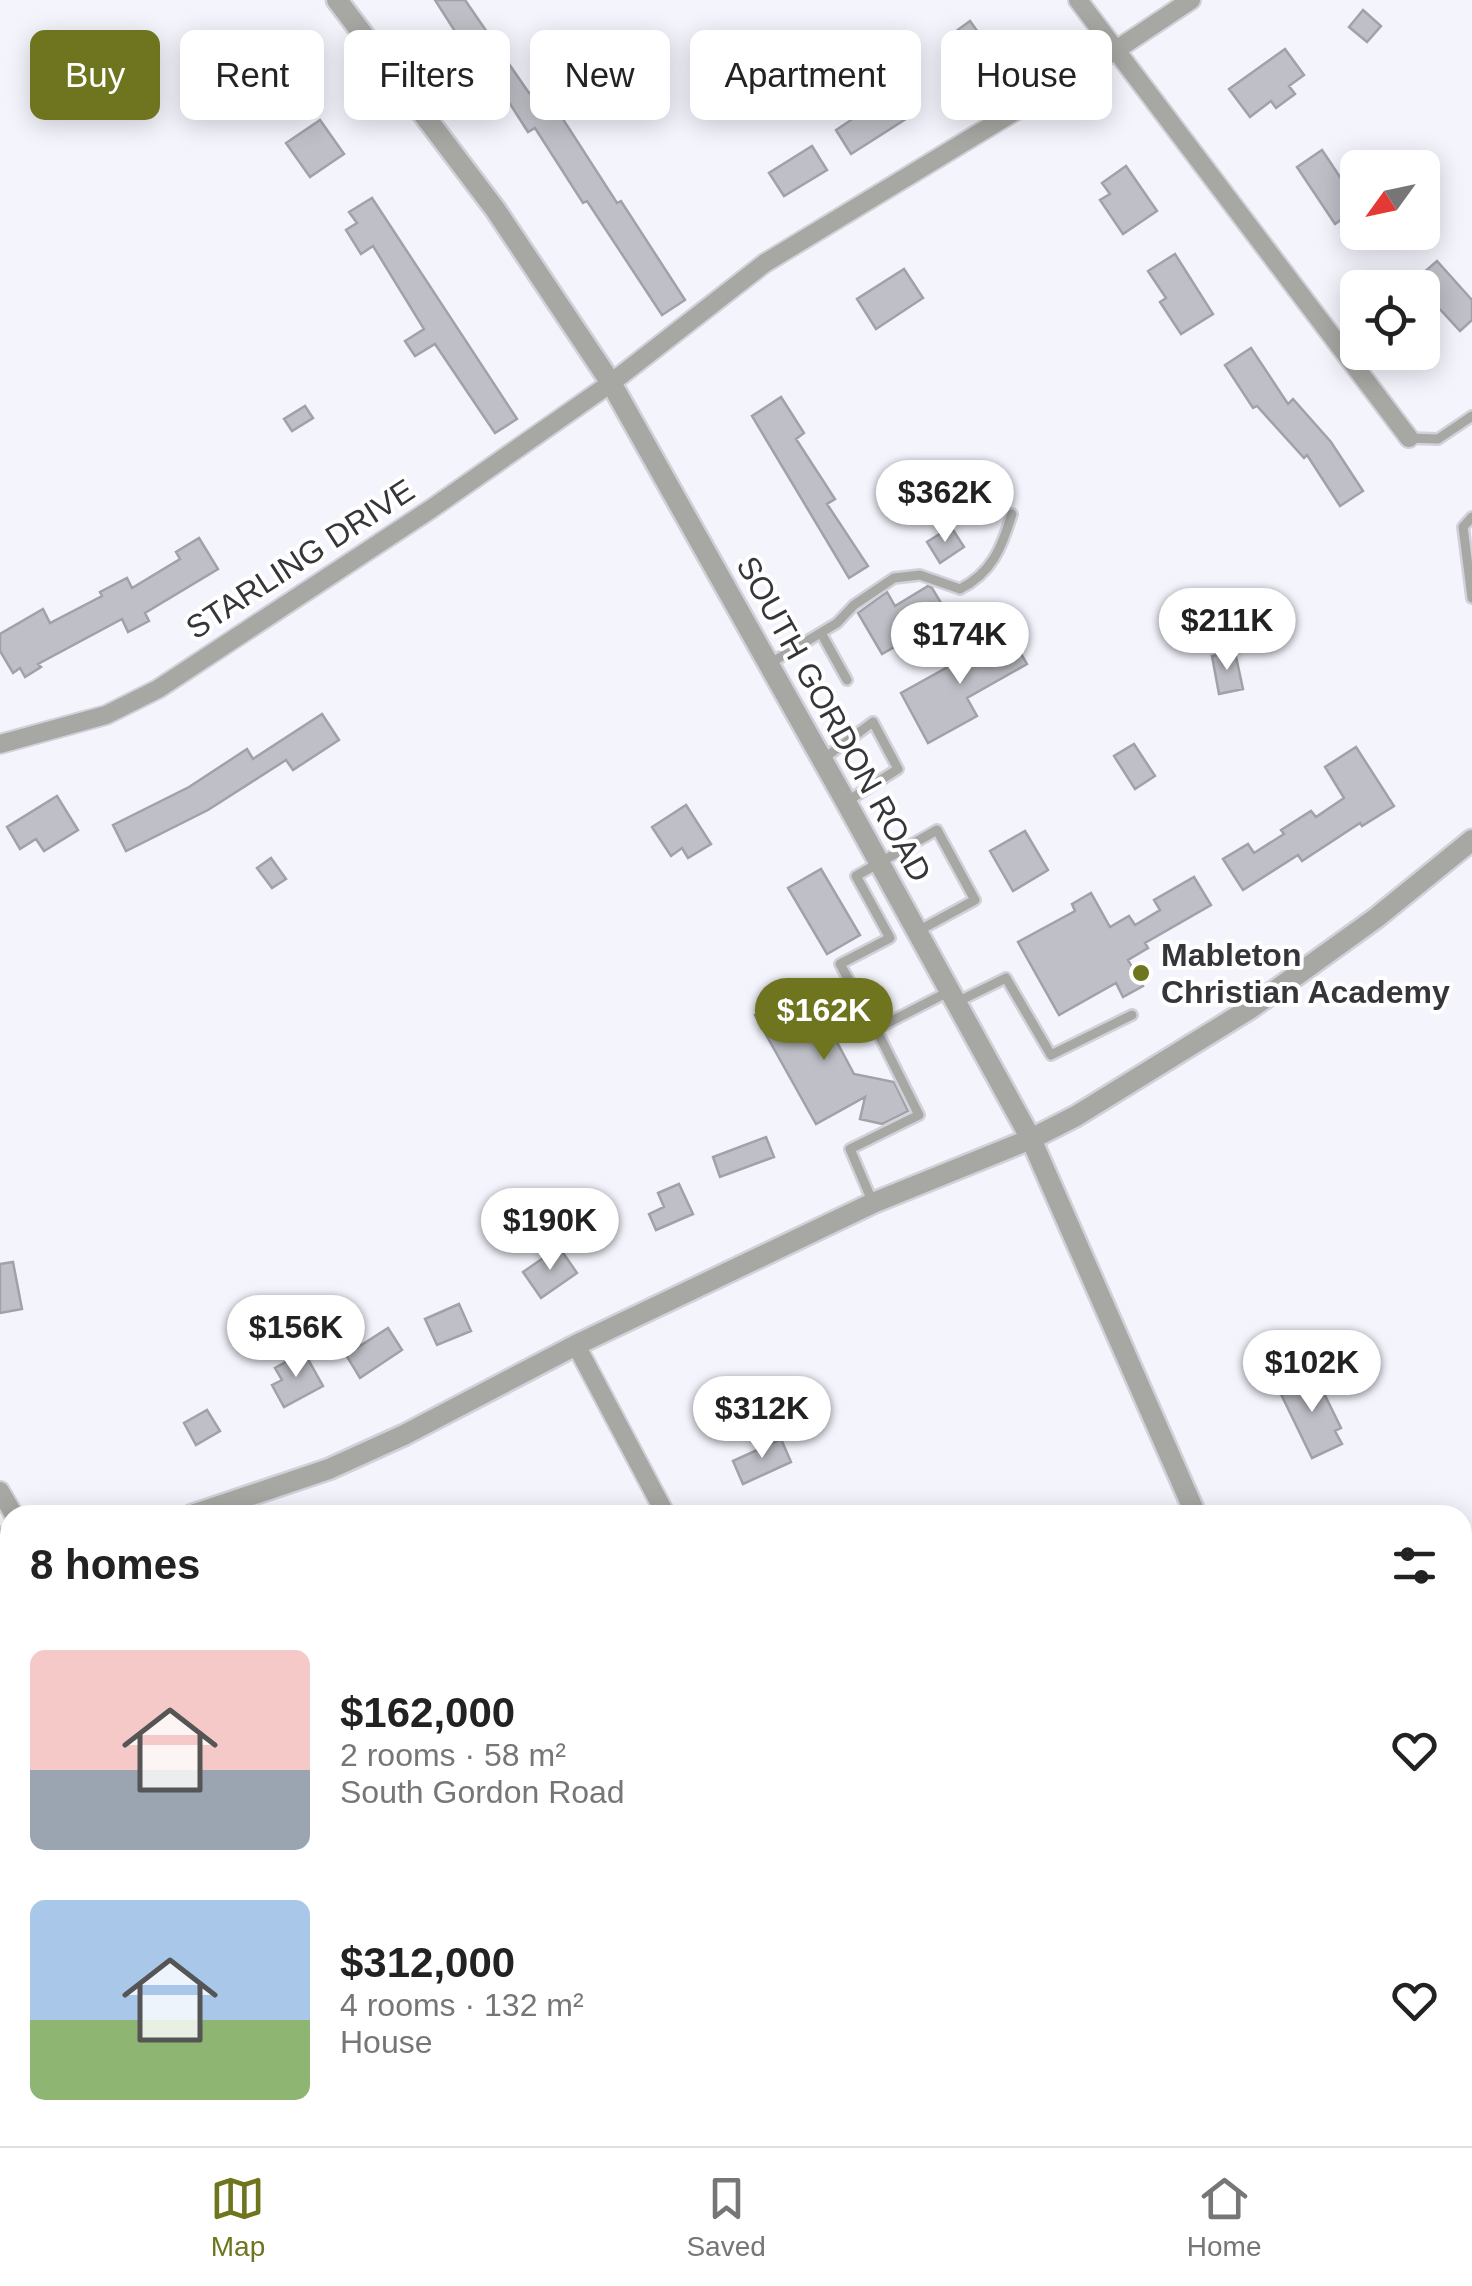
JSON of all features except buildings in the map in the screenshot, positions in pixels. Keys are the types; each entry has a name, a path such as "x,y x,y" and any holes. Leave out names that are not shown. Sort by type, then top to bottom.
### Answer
{"street":[{"name":"SOUTH GORDON ROAD","path":"337,0 495,209 611,382 1030,1139 1192,1505"},
{"path":"1078,0 1410,438"},
{"name":"STARLING DRIVE","path":"0,744 106,715 158,689 431,509 611,382 765,263 1116,50 1190,0"},
{"path":"222,1505 330,1469 872,1203 1030,1139 1076,1116 1250,1008 1376,918 1472,840"},
{"path":"576,1345 661,1505"}],"lane":[{"path":"1410,438 1438,439 1472,416"},
{"path":"769,664 821,633 894,578 920,574 960,589 976,581 1002,547 1012,514"},
{"path":"1472,517 1463,527 1472,598"},
{"path":"821,633 848,680"},
{"path":"822,760 874,722 898,768 846,802"},
{"path":"872,1203 850,1149 919,1115 840,964 890,938 856,876 937,830 975,900 918,931"},
{"path":"876,1029 1006,978 1051,1055 1132,1015"}],"place":[{"name":"Mableton Christian Academy","path":"1141,973"}]}
